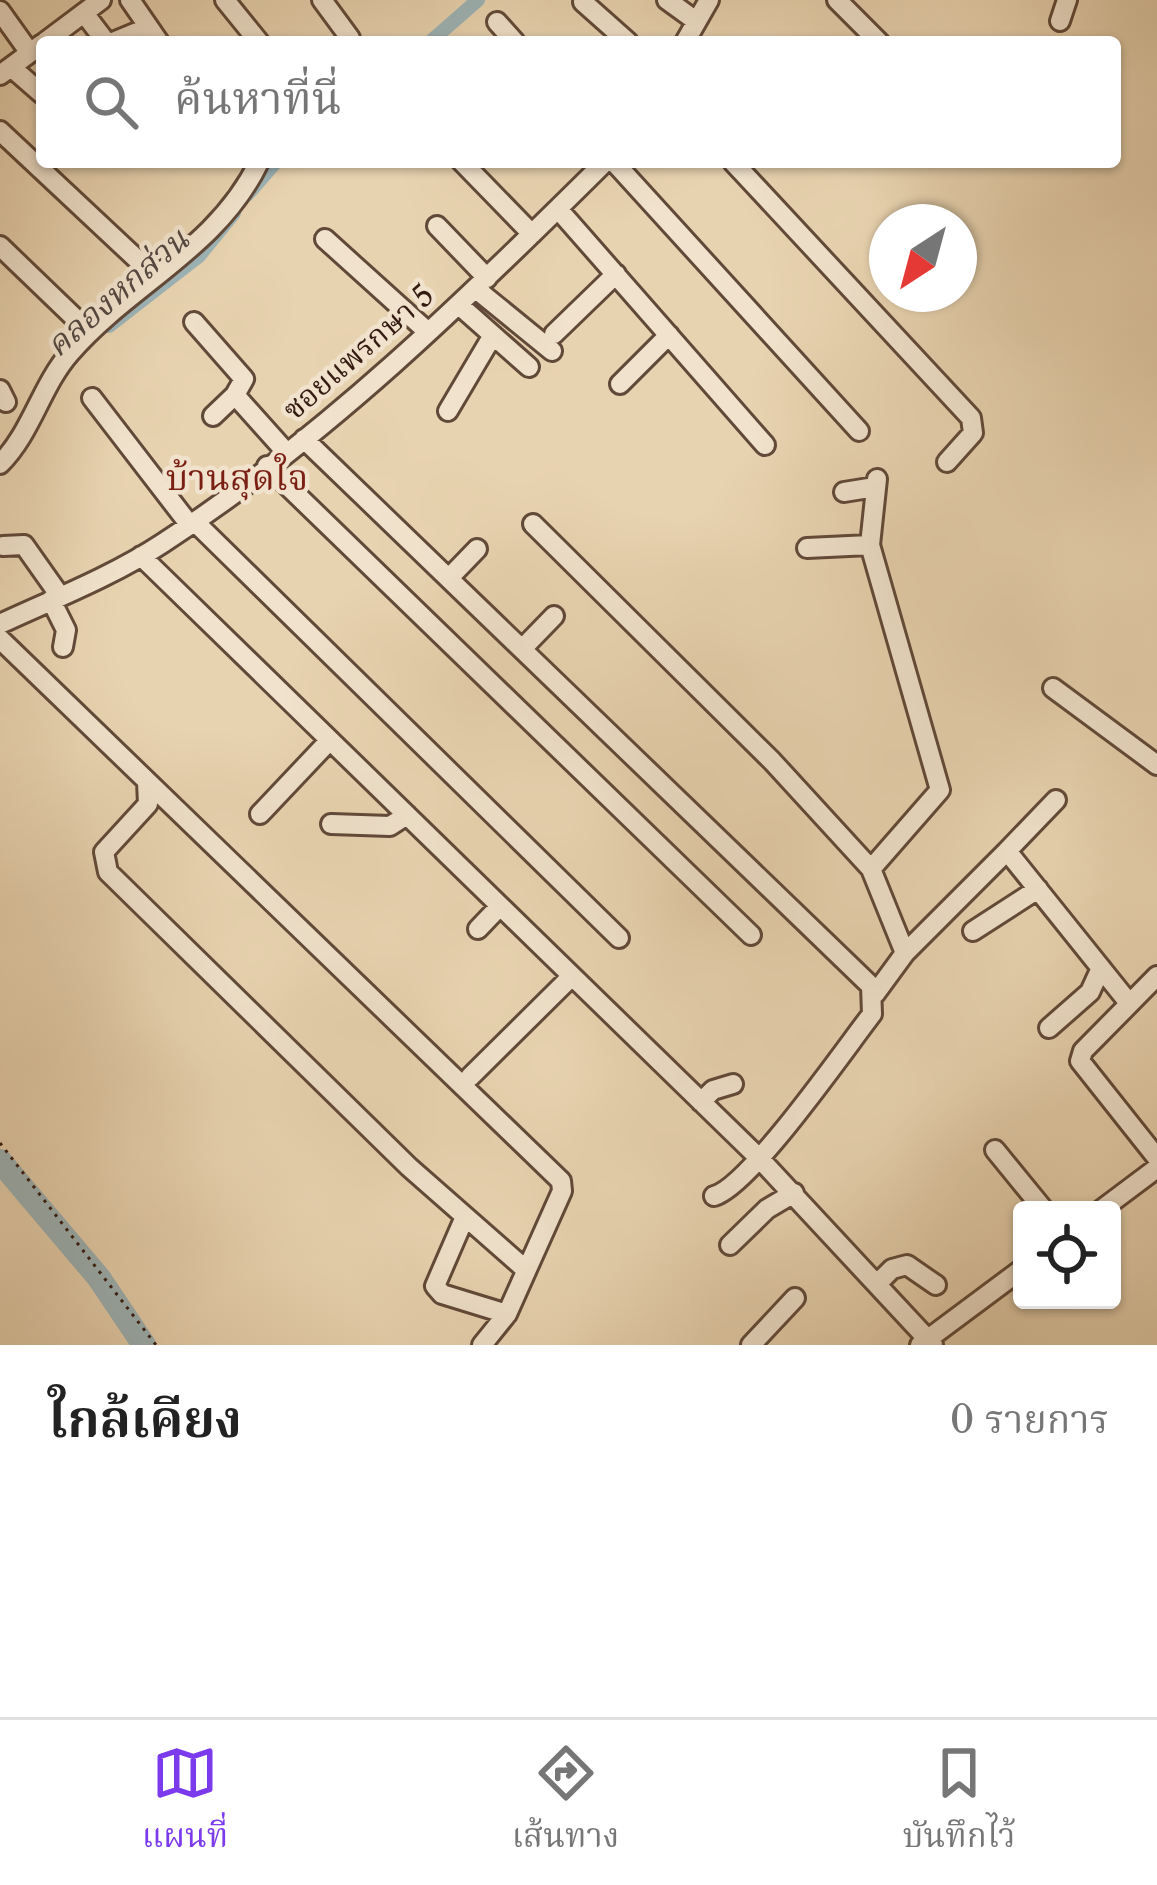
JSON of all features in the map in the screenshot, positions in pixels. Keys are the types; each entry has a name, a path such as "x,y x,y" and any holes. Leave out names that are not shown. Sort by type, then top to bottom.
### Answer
{"street":[{"path":"53,36 101,0"},
{"path":"130,0 155,36"},
{"path":"225,0 254,36"},
{"path":"322,0 349,36"},
{"path":"667,0 695,21"},
{"path":"688,36 709,0"},
{"path":"837,0 873,36"},
{"path":"1060,20 1067,0"},
{"path":"583,2 621,36"},
{"path":"0,11 36,43"},
{"path":"84,13 105,36"},
{"path":"497,22 510,36"},
{"path":"126,36 136,32"},
{"path":"36,48 6,71 36,90"},
{"path":"0,131 36,165"},
{"path":"40,168 142,264"},
{"path":"0,464 31,423 69,354 125,298 219,226 255,168"},
{"path":"468,168 532,234"},
{"path":"577,168 587,180"},
{"name":"ซอยแพรกษา 5","path":"0,624 141,556 304,439 459,305 602,168"},
{"path":"615,168 859,431"},
{"path":"739,168 971,418 973,434 946,462"},
{"path":"558,209 765,445"},
{"path":"437,226 482,283 553,342 616,274"},
{"path":"325,239 428,332"},
{"path":"0,247 80,323"},
{"path":"459,305 529,367"},
{"path":"194,322 244,380 213,416"},
{"path":"448,411 493,335"},
{"path":"620,384 669,335"},
{"path":"235,395 286,452"},
{"path":"92,398 191,522 619,938"},
{"path":"304,439 875,994"},
{"path":"267,466 751,935"},
{"path":"844,492 876,483 856,546 940,790 871,869"},
{"path":"533,524 772,760 871,869 904,953"},
{"path":"3,546 24,545 55,598 66,630 63,647"},
{"path":"807,548 856,546"},
{"path":"449,578 476,549"},
{"path":"141,556 794,1193 879,1282 927,1343 1013,1276"},
{"path":"522,649 554,616"},
{"path":"2,646 560,1181 562,1191 507,1314 482,1345"},
{"path":"1053,688 1157,765"},
{"path":"260,814 330,740"},
{"path":"147,782 148,804 104,852 107,872 464,1219 525,1269"},
{"path":"714,1196 731,1190 872,1014 875,994 904,953 1056,800"},
{"path":"331,824 390,826 407,815"},
{"path":"1007,851 1129,1003"},
{"path":"974,931 1038,889"},
{"path":"478,929 500,906"},
{"path":"1048,1028 1090,992 1101,968"},
{"path":"470,1077 572,976"},
{"path":"1157,976 1083,1051 1080,1061 1150,1135 1157,1158"},
{"path":"701,1102 713,1090 733,1084"},
{"path":"995,1150 1037,1201"},
{"path":"1113,1201 1157,1168"},
{"path":"730,1245 767,1209 794,1193"},
{"path":"464,1219 435,1286 442,1294 507,1314"},
{"path":"879,1282 892,1269 907,1264 936,1285"},
{"path":"751,1345 795,1298"}],"path":[{"path":"0,1143 156,1345"}],"waterway":[{"name":"คลองหกส่วน","path":"437,36 478,0"},
{"name":"คลองหกส่วน","path":"247,195 271,168"},
{"name":"คลองหกส่วน","path":"109,326 199,256 234,213"},
{"path":"0,1161 99,1278 144,1345"}],"district":[{"name":"บ้านสุดใจ","path":"237,477"}]}
